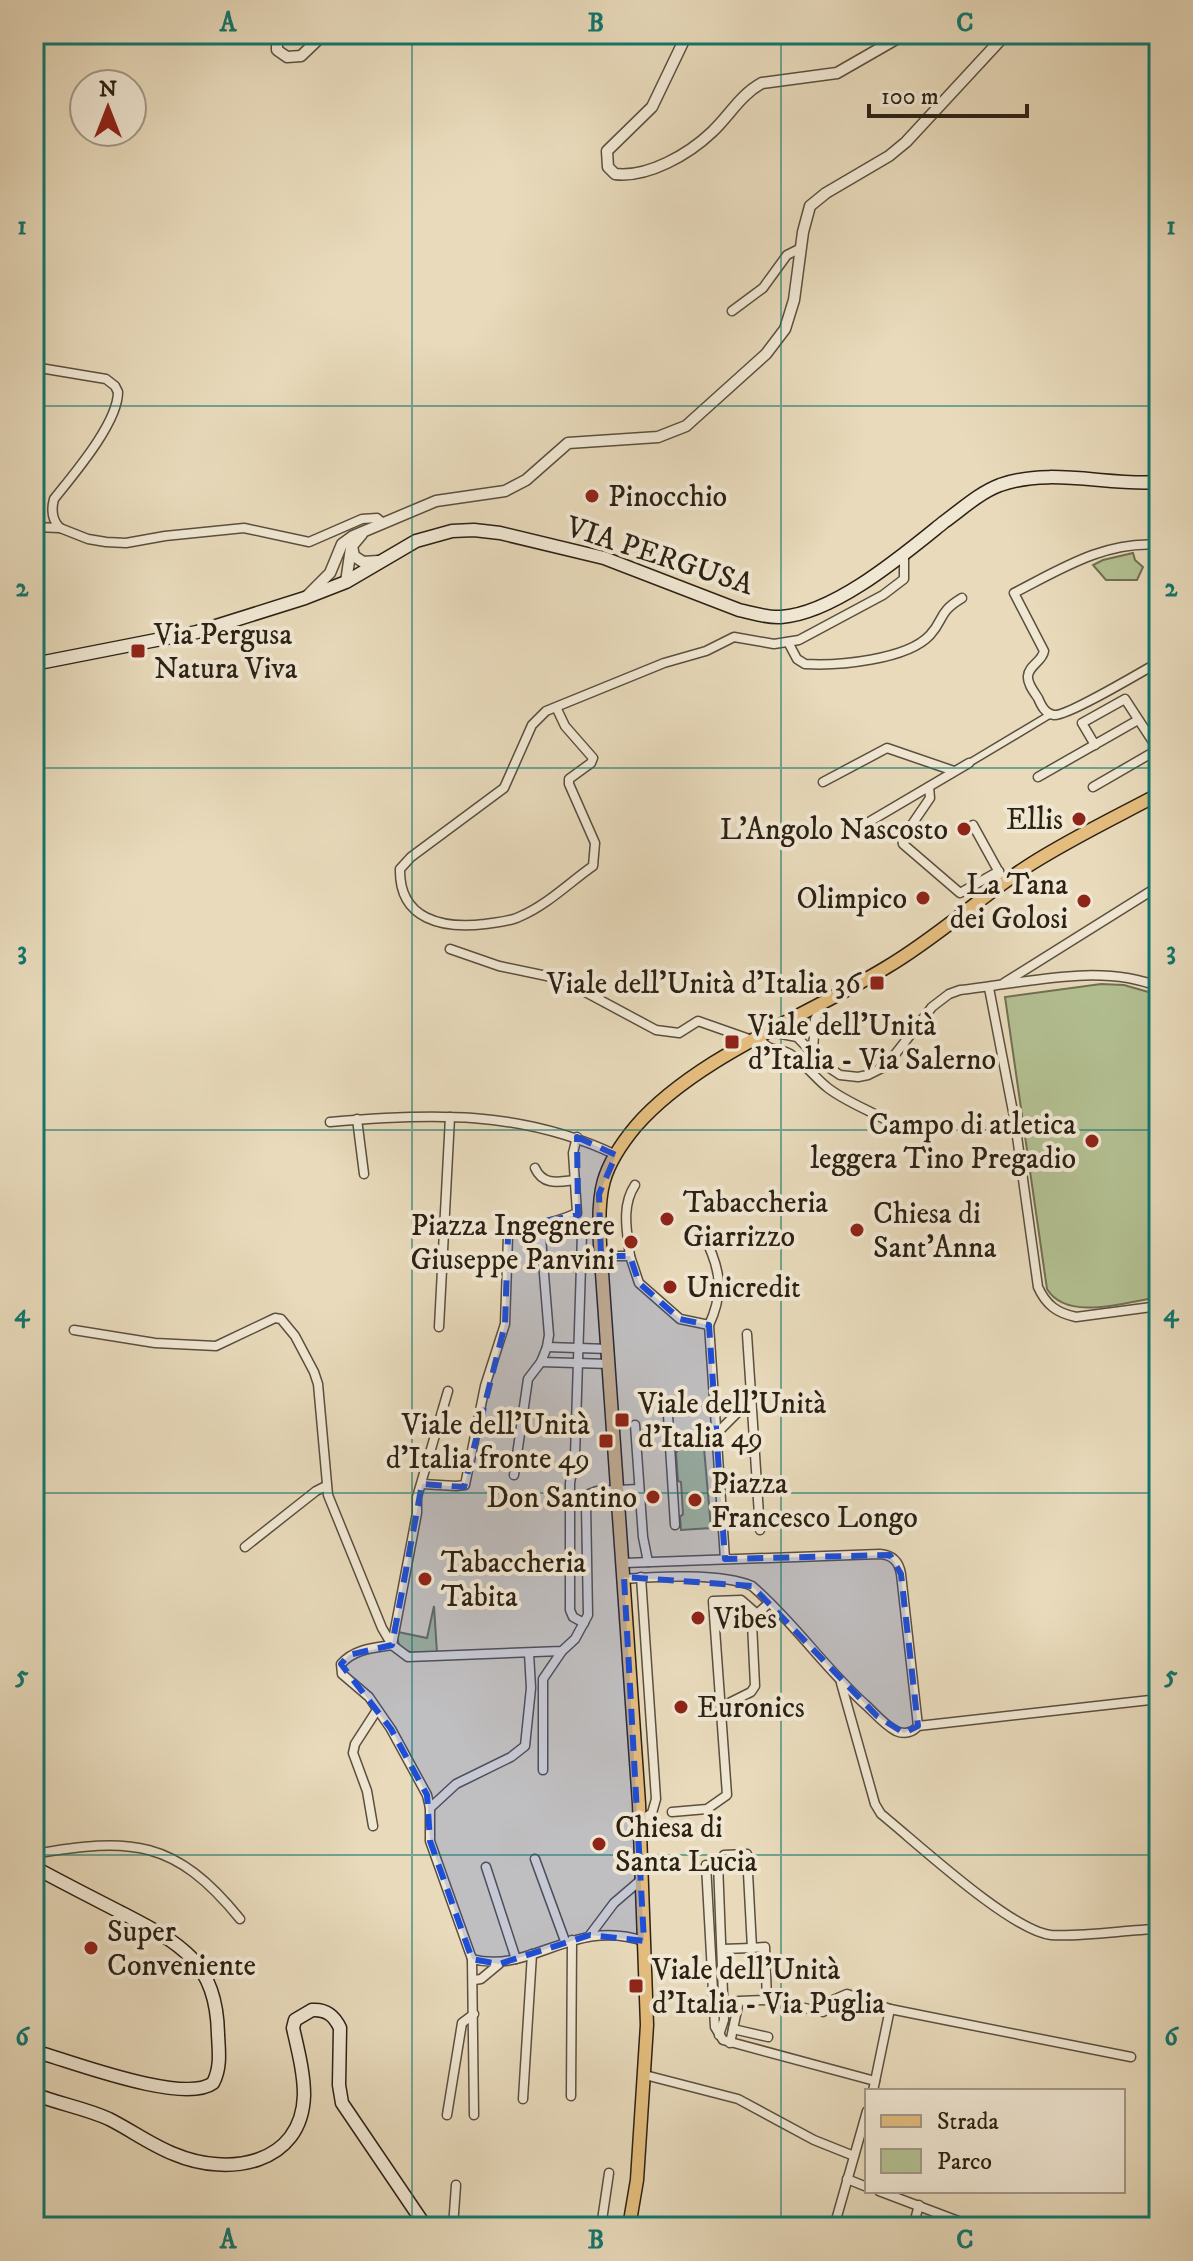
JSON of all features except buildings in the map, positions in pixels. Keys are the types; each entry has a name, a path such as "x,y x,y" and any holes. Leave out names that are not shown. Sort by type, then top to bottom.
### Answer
{"main road":[{"name":"VIA PERGUSA","path":"34,664 197,632 346,582 432,534 474,530 500,533 604,558 739,610 779,617 813,611 822,606 904,554 975,498 1001,485 1042,478 1159,482"},
{"path":"629,2227 637,2180 647,2025 640,1821 599,1194 616,1155 636,1127 662,1101 760,1036 901,959 1002,877 1159,794"},
{"path":"34,1325 37,1349 34,1360"},
{"path":"34,1867 171,1939 194,1959 214,2002 218,2020 219,2068 213,2083 196,2091 152,2084 44,2054 34,2054"},
{"path":"34,2094 110,2120 176,2155 217,2164 258,2161 271,2155 291,2138 301,2111 303,2079 293,2028 295,2020 312,2010 325,2011 340,2028 339,2085 342,2103 426,2227"}],"street":[{"path":"277,34 277,50 281,55 294,57 308,51 324,34"},
{"path":"687,34 652,107 607,151 608,167 615,174 639,172 694,146 714,130 752,88 762,83 837,73 905,34"},
{"path":"305,598 323,581 342,544 353,536 436,501 505,491 526,480 568,443 658,437 686,426 766,354 785,329 794,300 806,214 810,206 906,142 1006,34"},
{"path":"732,311 763,288 787,255 801,248"},
{"path":"34,367 106,379 118,392 110,418 96,442 54,499 51,509 60,528"},
{"path":"34,527 60,528 106,542 126,543 244,528 309,542 362,519 377,518 383,523"},
{"path":"335,560 336,572 346,582 352,546 363,532"},
{"path":"1159,545 1141,543 1088,555 1014,593 1044,651 1027,679 1044,710 1051,714 1056,716 1071,709 1159,662"},
{"path":"352,546 354,556 363,562 383,560"},
{"path":"556,707 573,737 593,758 591,763 569,779 569,784 595,843 593,866 525,915 511,920 471,925 438,924 426,918 404,897 400,869 411,857 504,788 537,717 556,707 664,663 706,651 734,637 774,644 827,627 883,595 904,579 904,554"},
{"path":"788,642 797,659 805,664 878,659 929,637 943,611 962,598"},
{"path":"1093,787 1158,750 1125,699 1082,723 1095,745"},
{"path":"857,829 1051,714"},
{"path":"1038,777 1138,720"},
{"path":"823,782 887,748 954,771"},
{"path":"929,787 930,798 902,839 903,844 960,893 1002,877 973,825"},
{"path":"1000,986 1159,886"},
{"path":"450,949 499,966 561,979 656,1030 679,1033 698,1021 760,1036 797,1037 822,1063 840,1075 858,1077 886,1066 939,1000 960,990 1098,974 1136,979 1159,987"},
{"path":"989,988 1015,1122 1038,1287 1044,1300 1064,1315 1076,1317 1159,1306"},
{"path":"813,1052 814,1027 824,1002"},
{"path":"797,1037 798,1017 814,1027"},
{"path":"760,1036 767,1047 794,1056 826,1087 884,1119"},
{"path":"330,1122 432,1114 517,1123 577,1137 616,1155"},
{"path":"439,1327 450,1117"},
{"path":"357,1119 364,1174"},
{"path":"422,1484 465,1485 485,1386 505,1324 508,1236 513,1229 523,1225 540,1225 577,1213 573,1153 577,1137"},
{"path":"535,1168 539,1177 545,1180 575,1180"},
{"path":"635,1185 628,1195 626,1214 631,1266 639,1283 680,1319 709,1325"},
{"path":"514,1475 528,1379 541,1362 549,1335 540,1225"},
{"path":"582,1234 574,1468 570,1483 570,1610 573,1617 584,1623"},
{"path":"703,1234 713,1254 721,1293 709,1325 725,1559"},
{"path":"601,1256 630,1256"},
{"path":"74,1330 144,1342 216,1346 275,1318 281,1319 306,1354 318,1384 326,1486 382,1628 392,1645 408,1657 562,1651"},
{"path":"747,1334 760,1530"},
{"path":"547,1347 609,1349"},
{"path":"541,1362 610,1364"},
{"path":"392,1645 417,1513 417,1497 448,1391"},
{"path":"670,1444 717,1437 751,1399"},
{"path":"668,1415 675,1525"},
{"path":"635,1425 643,1537 654,1577"},
{"path":"245,1547 326,1486"},
{"path":"543,1770 543,1679 562,1651 575,1639 588,1615 587,1500 591,1492 639,1489"},
{"path":"624,1563 890,1555 900,1567 918,1726"},
{"path":"640,1821 652,1813 656,1799 641,1577"},
{"path":"624,1579 654,1577 740,1581 752,1586 841,1683 895,1731 1159,1699"},
{"path":"672,1812 707,1809 727,1795 713,1601 741,1600 757,1614"},
{"path":"721,1707 751,1692 755,1686 752,1623 769,1603"},
{"path":"392,1645 349,1655 341,1664 342,1674 369,1697 391,1729 427,1795 430,1841 472,1959 474,2115"},
{"path":"430,1808 456,1784 511,1757 525,1746 531,1688 529,1653"},
{"path":"841,1683 875,1804 881,1814 1009,1917 1033,1930 1051,1935 1157,1929"},
{"path":"373,1826 367,1791 353,1753 355,1744 377,1710"},
{"path":"34,1854 116,1844 147,1848 175,1859 190,1869 222,1897 240,1919"},
{"path":"719,2035 724,2020 718,1863 724,1855 747,1854 752,1948"},
{"path":"535,1859 568,1940 571,2096"},
{"path":"706,1865 715,2027 719,2035 730,2043 874,2086 890,2009"},
{"path":"486,1867 516,1959"},
{"path":"590,1935 614,1903 642,1879"},
{"path":"474,1980 481,1979 499,1964 568,1940 612,1934 644,1941"},
{"path":"722,1949 765,1947 767,2000 739,2001 730,2043"},
{"path":"523,2099 532,1954"},
{"path":"472,1959 499,1964"},
{"path":"800,2007 823,2012 833,2000 847,1994 890,2009 1131,2057"},
{"path":"447,2115 462,2023 474,2014"},
{"path":"733,2029 768,2037"},
{"path":"645,2075 738,2099 814,2140 854,2156"},
{"path":"834,2227 865,2118"},
{"path":"601,2227 609,2173"},
{"path":"847,2179 865,2186"},
{"path":"453,2227 456,2185"},
{"path":"885,2193 974,2227"},
{"path":"913,2227 919,2205"}],"highlighted area":[{"path":"577,1137 616,1155 599,1194 601,1256 630,1256 639,1283 680,1319 709,1325 725,1559 890,1555 901,1574 918,1726 904,1733 877,1716 752,1586 624,1577 644,1941 590,1935 499,1964 472,1959 430,1841 427,1795 391,1729 341,1664 349,1655 392,1645 422,1484 464,1487 505,1324 508,1236 523,1225 578,1215"}],"green space":[{"path":"1133,553 1135,560 1143,567 1137,580 1106,580 1093,565 1103,560"},
{"name":"Campo di atletica leggera Tino Pregadio","path":"1101,984 1124,985 1159,995 1159,1297 1083,1307 1056,1299 1047,1289 1005,997"},
{"path":"704,1448 711,1528 681,1530 681,1482 678,1481 676,1453 678,1450"},
{"path":"434,1606 437,1653 404,1650 398,1640 398,1632 427,1638"}],"place":[{"name":"Pinocchio","path":"592,496"},
{"name":"Via Pergusa Natura Viva","path":"138,651"},
{"name":"Ellis","path":"1079,819"},
{"name":"L'Angolo Nascosto","path":"964,829"},
{"name":"Olimpico","path":"923,898"},
{"name":"La Tana dei Golosi","path":"1084,901"},
{"name":"Viale dell'Unità d'Italia 36","path":"877,983"},
{"name":"Viale dell'Unità d'Italia - Via Salerno","path":"732,1042"},
{"name":"Campo di atletica leggera Tino Pregadio","path":"1092,1141"},
{"name":"Tabaccheria Giarrizzo","path":"667,1219"},
{"name":"Chiesa di Sant'Anna","path":"857,1230"},
{"name":"Piazza Ingegnere Giuseppe Panvini","path":"631,1242"},
{"name":"Unicredit","path":"670,1287"},
{"name":"Viale dell'Unità d'Italia 49","path":"622,1420"},
{"name":"Viale dell'Unità d'Italia fronte 49","path":"606,1441"},
{"name":"Don Santino","path":"653,1497"},
{"name":"Piazza Francesco Longo","path":"695,1500"},
{"name":"Tabaccheria Tabita","path":"425,1579"},
{"name":"Vibes","path":"698,1618"},
{"name":"Euronics","path":"681,1707"},
{"name":"Chiesa di Santa Lucia","path":"599,1844"},
{"name":"Super Conveniente","path":"91,1948"},
{"name":"Viale dell'Unità d'Italia - Via Puglia","path":"636,1986"}]}
